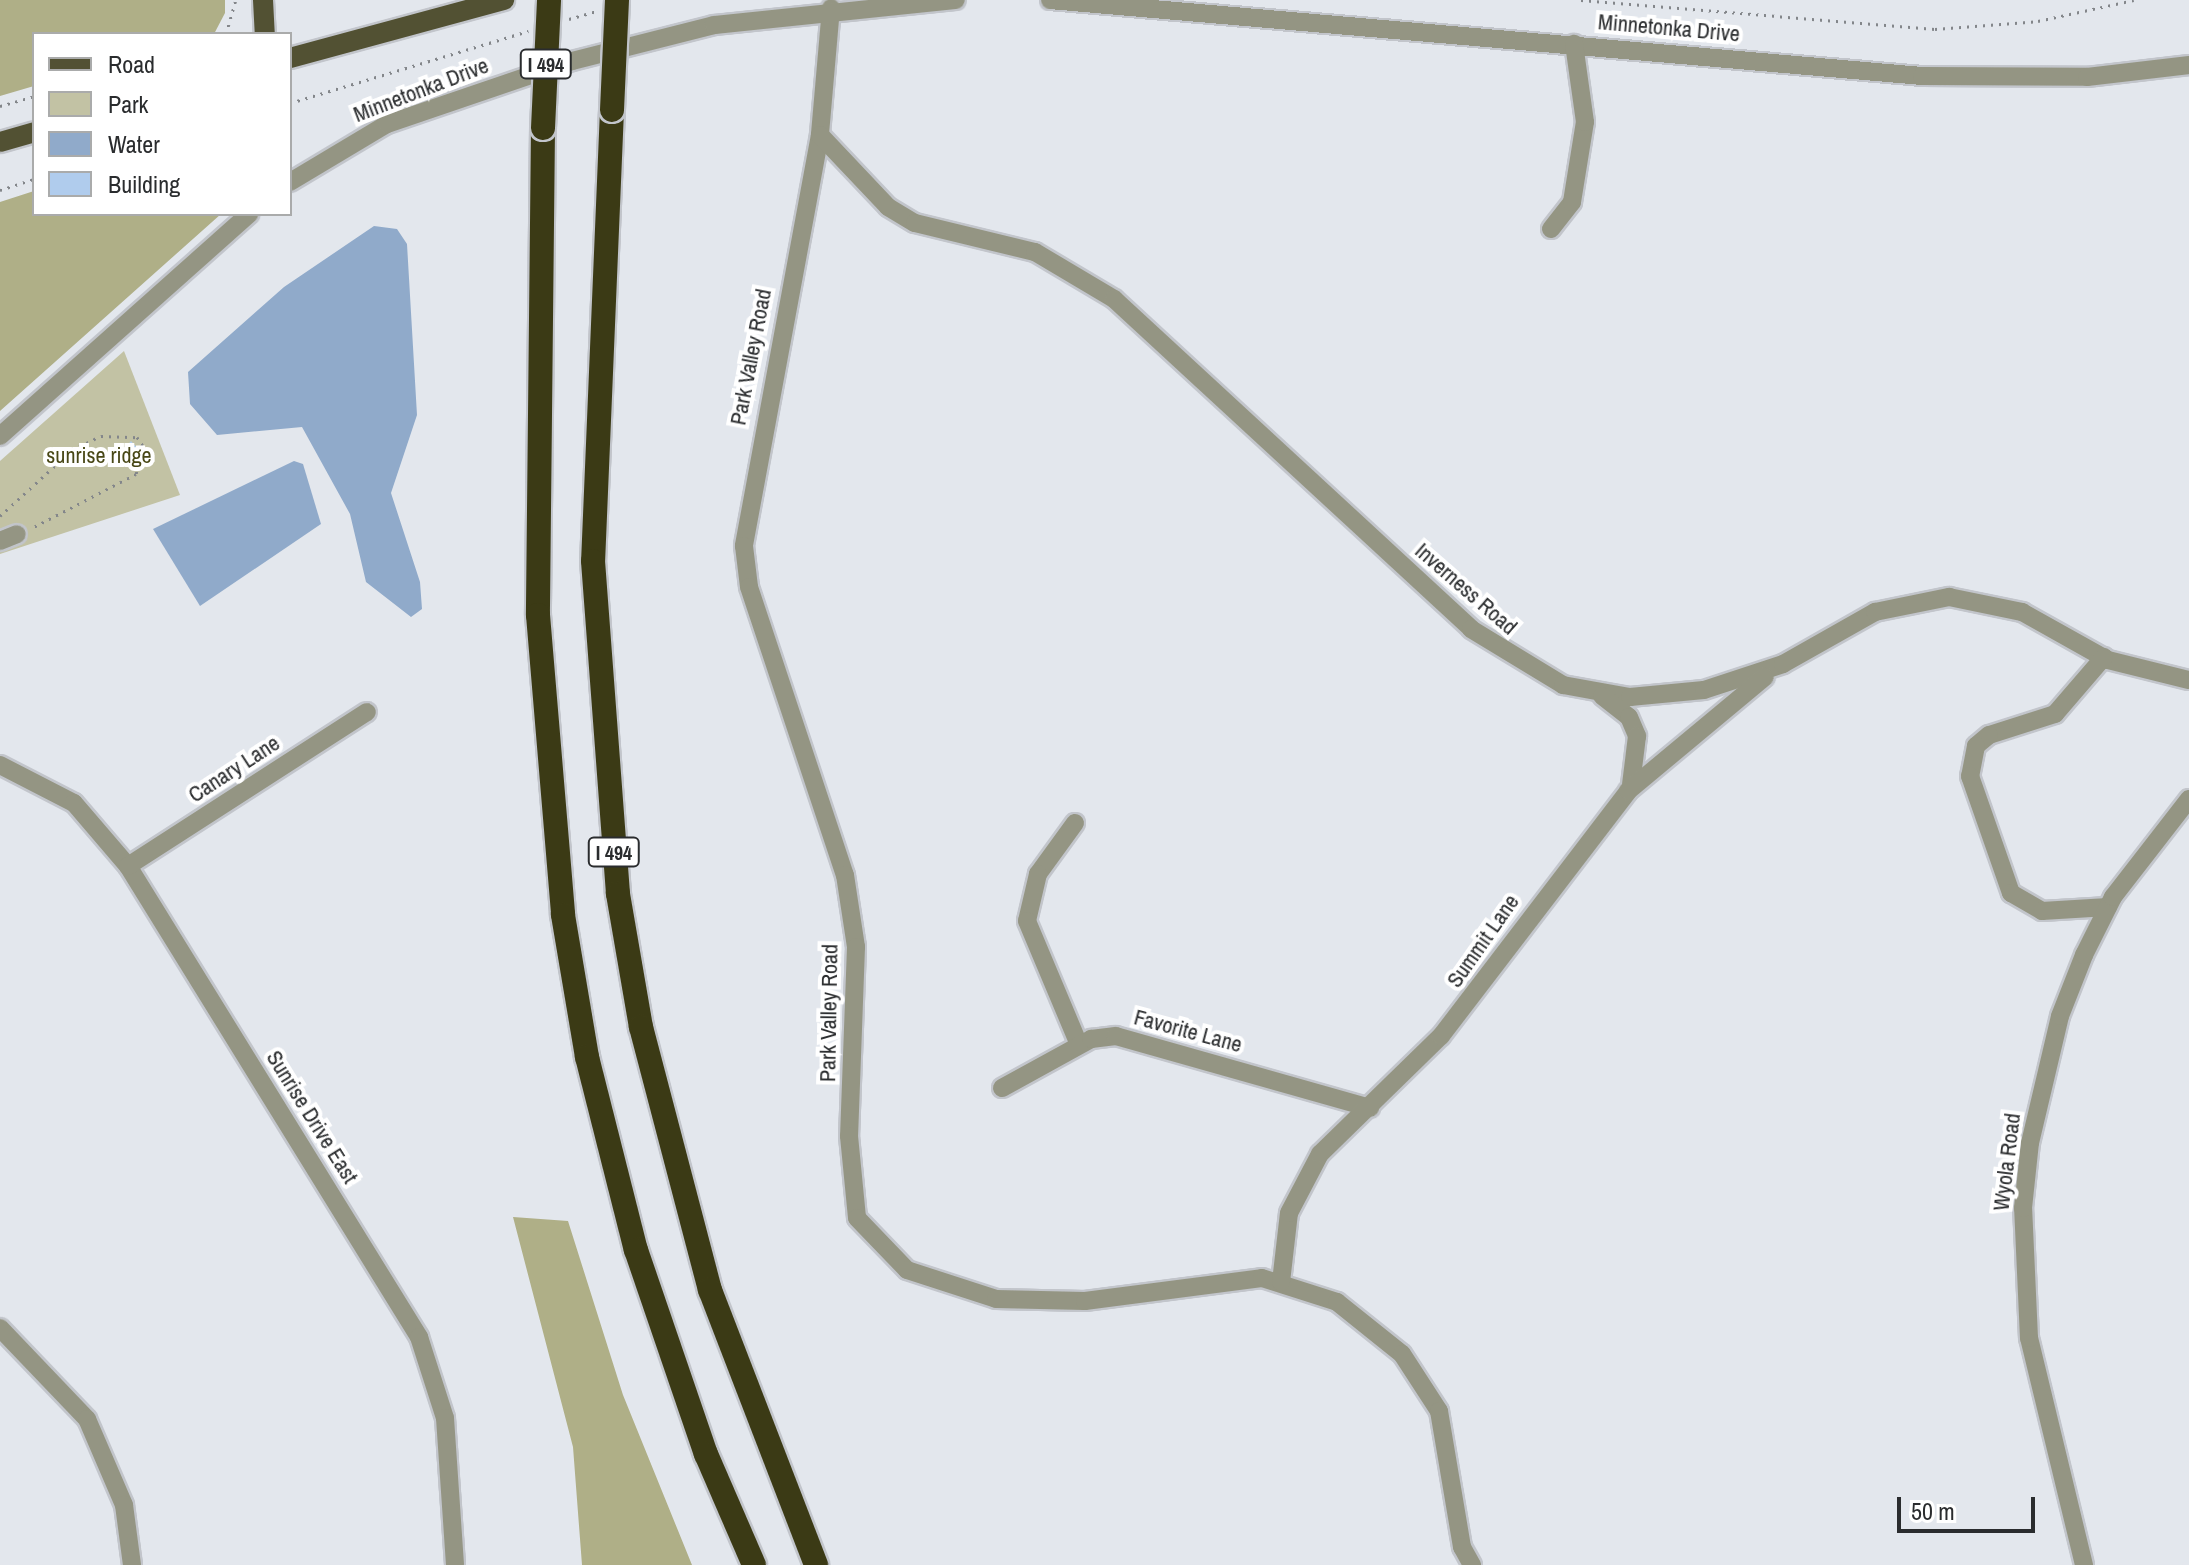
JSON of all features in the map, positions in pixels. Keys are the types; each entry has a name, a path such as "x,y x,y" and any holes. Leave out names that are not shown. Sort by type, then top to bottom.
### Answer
{"highway":[{"name":"I 494","path":"549,0 543,128 538,615 563,915 587,1057 636,1250 706,1454 754,1565"},
{"name":"I 494","path":"612,4 612,110 593,561 618,894 641,1027 710,1290 816,1565"}],"main road":[{"path":"263,0 265,32"},
{"path":"292,57 504,0"},
{"path":"0,142 32,133"}],"street":[{"name":"Minnetonka Drive","path":"292,181 387,124 572,61 714,25 831,8 956,0"},
{"name":"Minnetonka Drive","path":"1050,0 1993,78 2189,65"},
{"name":"Park Valley Road","path":"831,8 820,135 753,465 744,546 749,587 845,875 856,947 849,1136 857,1218 907,1270 996,1299 1085,1301 1243,1278 1281,1282 1337,1302 1372,1325 1425,1384 1446,1428 1462,1547 1472,1565"},
{"path":"1551,229 1572,202 1585,122 1574,44"},
{"name":"Inverness Road","path":"820,135 888,207 915,223 1035,252 1114,299 1471,629 1530,671 1598,694 1704,690 1783,664 1875,612 1949,597 2022,612 2104,657 2189,680"},
{"path":"0,436 247,216"},
{"path":"2104,657 2055,714 1989,735 1976,746 1970,776 2011,893 2042,911 2108,907"},
{"name":"Summit Lane","path":"1281,1282 1282,1245 1302,1183 1320,1154 1370,1108 1479,991 1628,791 1783,664"},
{"path":"1598,694 1629,717 1637,736 1640,754 1628,791"},
{"name":"Canary Lane","path":"128,866 367,712"},
{"name":"Sunrise Drive East","path":"0,765 74,803 128,866 419,1337 445,1418 455,1565"},
{"name":"Wyola Road","path":"2084,1565 2029,1338 2023,1208 2060,1016 2108,907 2189,799"},
{"path":"1075,823 1038,874 1027,921 1079,1045"},
{"name":"Favorite Lane","path":"1002,1088 1079,1045 1116,1036 1141,1040 1370,1108"},
{"path":"0,1328 87,1419 124,1505 132,1565"}],"path":[{"path":"230,32 236,0"},
{"path":"1581,0 1935,29 2038,21 2134,0"},
{"path":"566,20 612,4"},
{"path":"292,102 537,29"},
{"path":"0,106 32,97"},
{"path":"0,190 32,180"},
{"path":"0,516 72,450 101,436 137,437 145,449 136,474 9,537"}],"green space":[{"path":"0,0 225,0 225,13 215,32 32,32 32,87 0,96"},
{"path":"32,192 32,216 219,216 0,411 0,202"},
{"name":"sunrise ridge","path":"124,351 180,495 0,554 0,461"},
{"path":"513,1217 568,1221 623,1395 692,1565 582,1565 573,1447"}],"water":[{"path":"374,226 397,229 407,244 417,415 391,493 420,582 422,609 411,617 366,582 350,514 302,427 217,435 190,404 188,372 284,287"},
{"path":"294,461 303,464 321,524 200,606 153,529"}],"building":[{"path":"131,441 139,450 131,458 123,450"}]}
